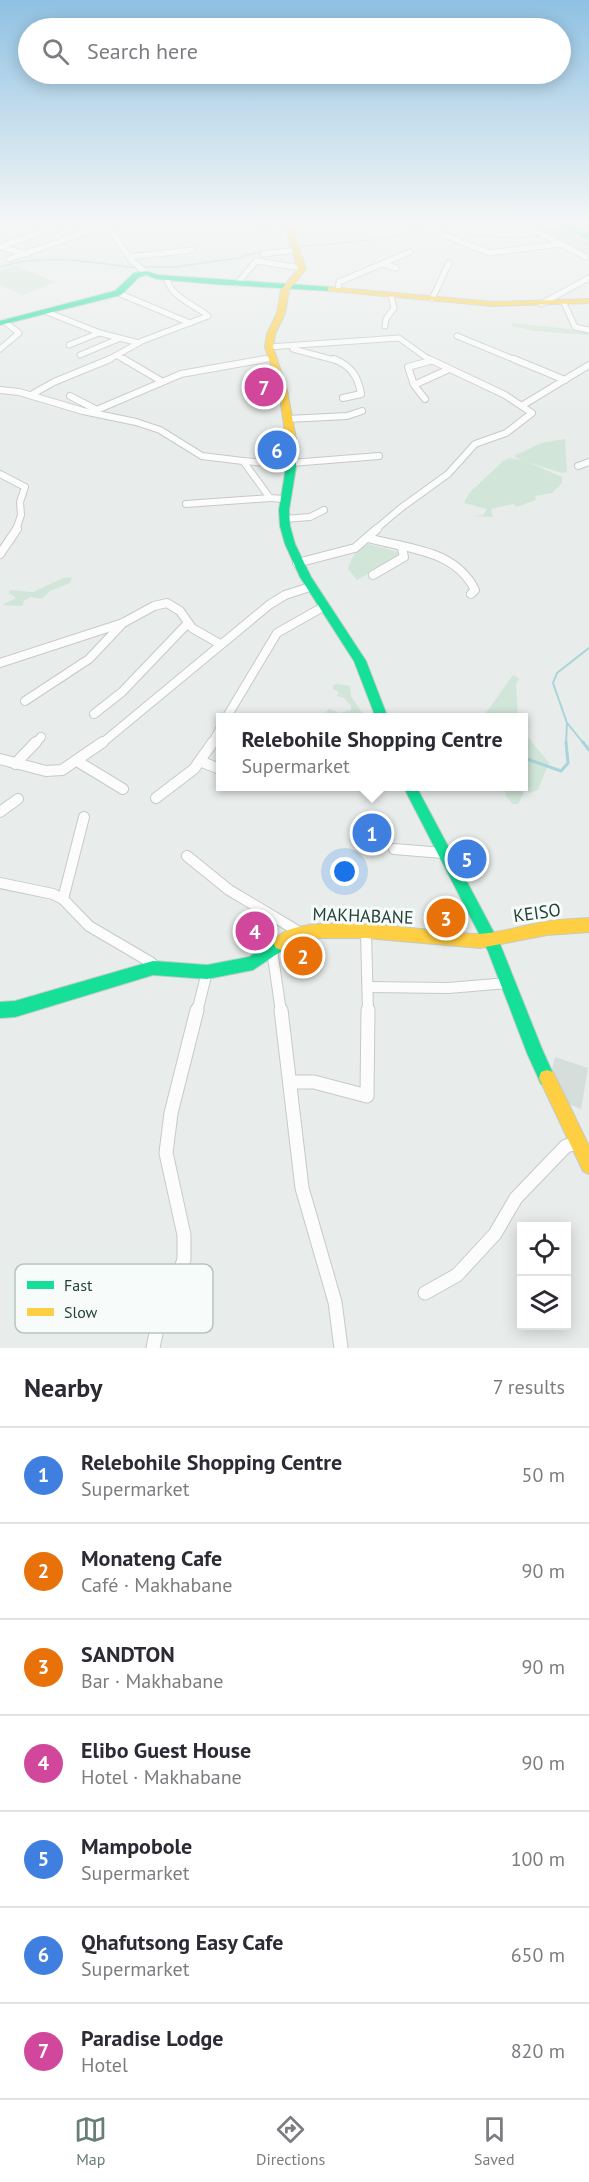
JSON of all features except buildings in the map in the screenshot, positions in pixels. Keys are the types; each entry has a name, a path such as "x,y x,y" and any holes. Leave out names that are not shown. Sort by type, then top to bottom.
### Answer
{"main road":[{"path":"3,323 117,293 123,288"},
{"path":"287,288 283,296 281,313 271,334 271,352 283,390 291,439 291,464 284,499 284,519 297,563 323,607 357,655 381,713"},
{"path":"325,288 492,304 589,301"},
{"path":"412,791 489,938 535,1053 589,1165"},
{"name":"KEISO","path":"489,938 547,928 589,925"},
{"name":"MAKHABANE","path":"0,1010 15,1009 153,968 207,972 253,963 296,933 366,931 480,941 489,938"}],"street":[{"path":"31,395 54,381 118,356 138,343 208,316 198,306 169,288"},
{"path":"432,299 437,288"},
{"path":"541,304 571,288"},
{"path":"117,293 190,323"},
{"path":"385,326 386,319 394,308 391,295"},
{"path":"564,303 575,327 589,330"},
{"path":"47,312 99,333 138,343"},
{"path":"0,350 19,333 3,323"},
{"path":"69,345 99,333"},
{"path":"457,336 565,380"},
{"path":"94,411 161,381 290,347 396,338 430,361 530,410 531,416 506,433 475,444 448,474 401,508 355,548 297,563"},
{"path":"80,355 118,339"},
{"path":"290,347 337,360 351,367 359,376 361,394 343,398"},
{"path":"118,356 161,381"},
{"path":"424,399 414,385 408,368 430,361"},
{"path":"523,405 589,365"},
{"path":"414,385 447,370"},
{"path":"0,390 31,395 136,422 160,430 202,456 291,464 379,456"},
{"path":"70,396 94,411"},
{"path":"287,419 347,416 362,411"},
{"path":"243,461 270,498"},
{"path":"578,466 589,462"},
{"path":"0,474 26,487 20,502 21,515 0,554"},
{"path":"186,504 284,499"},
{"path":"284,519 311,518 318,516 324,510"},
{"path":"0,538 10,539"},
{"path":"368,538 402,548 434,553 447,559 472,584 475,590 471,594"},
{"path":"373,575 404,556 402,548"},
{"path":"0,759 46,771 62,770 138,716 220,644 285,595 310,587"},
{"path":"25,701 89,659 123,623 154,606 167,603 180,611 188,623 220,644"},
{"path":"228,713 277,633 323,607"},
{"path":"0,663 102,627 123,623"},
{"path":"94,714 122,692 188,623"},
{"path":"15,764 41,736"},
{"path":"156,798 190,776 202,762 216,736"},
{"path":"77,761 123,789"},
{"path":"202,762 216,767"},
{"path":"0,812 18,799"},
{"path":"63,899 84,817"},
{"path":"394,849 443,853"},
{"path":"187,856 229,890 296,930 296,933"},
{"path":"0,883 53,894 63,899 89,926 152,963 153,968"},
{"path":"291,1082 314,1082 367,1096 366,931"},
{"path":"272,950 291,1082 302,1188 335,1302 341,1348"},
{"path":"182,1264 184,1235 166,1153 171,1113 207,972"},
{"path":"368,987 448,988 508,983"},
{"path":"425,1293 458,1275 495,1234 516,1198 566,1146 578,1143"},
{"path":"153,1348 156,1333"}],"shaded area":[{"path":"555,1057 588,1068 581,1109 560,1101 550,1078"}],"green space":[{"path":"7,288 40,288 23,295"},
{"path":"512,323 589,331 589,335 534,331 512,326"},
{"path":"565,439 567,472 562,473 527,462 562,477 562,483 552,493 535,496 536,500 517,507 513,504 491,509 493,517 473,516 483,515 487,509 464,503 469,493 503,461 509,458 522,460 514,456 541,443"},
{"path":"368,544 398,552 399,556 357,580 348,569 349,565 357,551"},
{"path":"72,577 70,583 50,591 42,599 30,597 24,601 22,606 2,605 16,598 9,593 10,590 33,592 63,578"},
{"path":"513,675 519,678 516,685 518,713 486,713"},
{"path":"333,685 350,686 351,696 362,713 340,713 351,710 351,706 344,698 337,696 339,692 333,689"},
{"path":"329,709 340,713 324,713"},
{"path":"528,737 549,763 538,790 530,793 525,791 528,791"},
{"path":"505,791 523,791 518,804 513,804 505,795"}],"waterway":[{"path":"566,743 567,723 553,683 557,673 589,648"},
{"path":"568,724 584,744"},
{"path":"583,742 589,750"},
{"path":"528,759 561,771 568,763 566,743"}],"traffic: fast":[{"path":"0,323 118,293 123,288"},
{"path":"313,288 331,289"},
{"path":"291,439 291,467 284,510 290,544 305,577 360,661 380,713"},
{"path":"412,791 495,949 547,1078"},
{"path":"0,1010 15,1009 153,968 207,972 253,963 281,943"}],"traffic: slow":[{"path":"287,288 281,313 271,334 269,347 283,390 291,439"},
{"path":"331,289 493,304 589,301"},
{"path":"281,943 296,933 316,931 366,931 480,941 547,928 589,925"},
{"path":"547,1078 589,1165"}],"place":[{"name":"Paradise Lodge","path":"264,387"},
{"name":"Qhafutsong Easy Cafe","path":"277,450"},
{"name":"Relebohile Shopping Centre","path":"372,833"},
{"name":"Mampobole","path":"467,859"},
{"name":"SANDTON","path":"446,918"},
{"name":"Elibo Guest House","path":"255,931"},
{"name":"Monateng Cafe","path":"303,956"}]}
